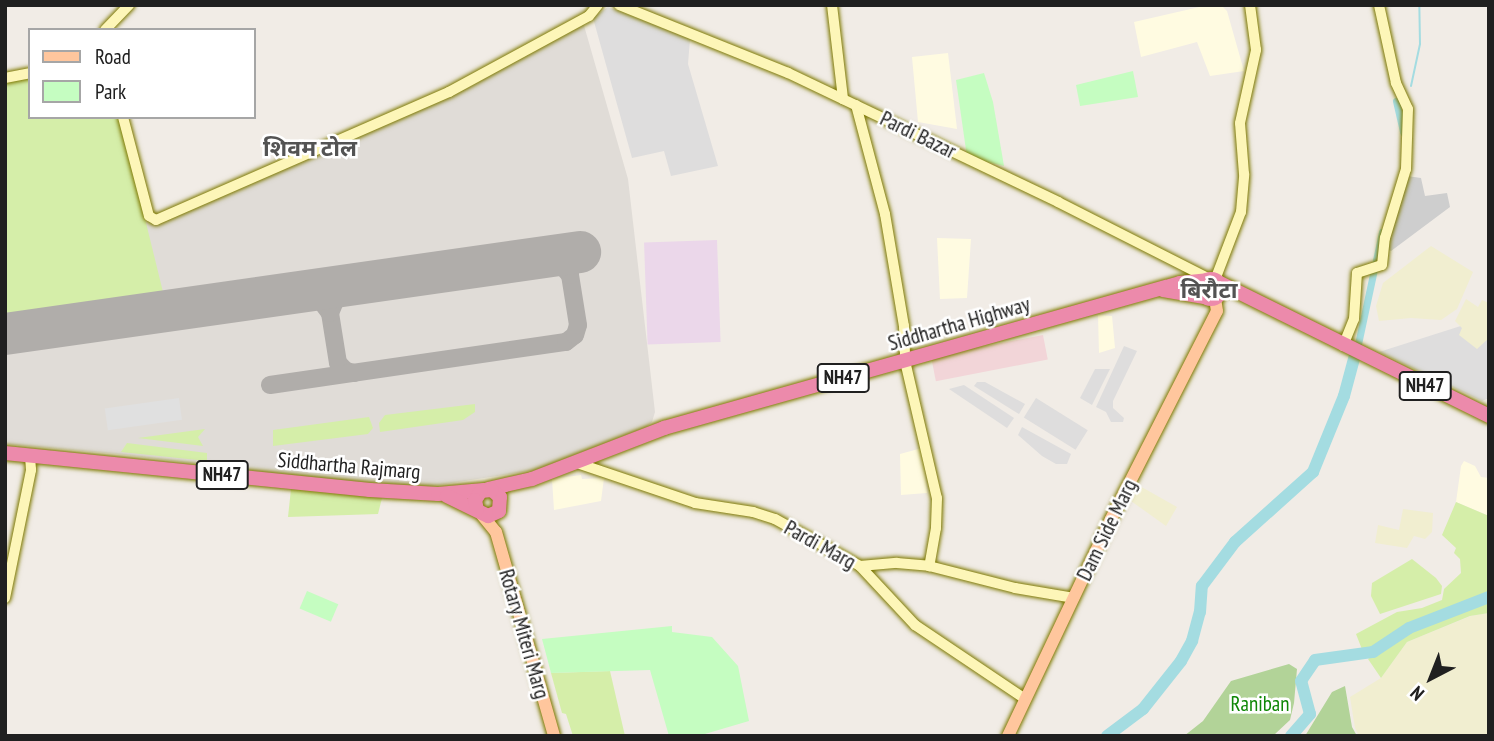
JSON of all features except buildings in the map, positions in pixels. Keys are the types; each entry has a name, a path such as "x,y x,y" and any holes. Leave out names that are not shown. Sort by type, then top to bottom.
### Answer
{"highway":[{"name":"Siddhartha Highway","path":"532,479 664,428 1158,290 1212,280"},
{"path":"1211,298 1201,287 1212,280"},
{"name":"NH47","path":"1212,280 1489,416"},
{"name":"NH47","path":"1158,290 1211,298 1252,300"},
{"name":"Siddhartha Rajmarg","path":"5,453 346,488 438,494"},
{"name":"NH47","path":"438,494 486,490 532,479"},
{"name":"NH47","path":"438,494 455,498 491,516 500,509 510,494 532,479"},
{"path":"479,512 476,496 486,490 498,494 500,509"}],"main road":[{"path":"107,28 129,5"},
{"path":"124,119 149,216 156,220 457,88 589,16 598,5"},
{"name":"Pardi Bazar","path":"619,5 763,62 856,105 1212,280"},
{"path":"832,5 843,99"},
{"path":"1212,280 1241,212 1244,174 1240,123 1256,50 1250,5"},
{"path":"1346,347 1354,319 1357,274 1382,265 1385,237 1405,180 1404,104 1379,5"},
{"path":"5,78 28,73"},
{"path":"856,105 885,214 904,326 905,361 936,498 936,528 929,566"},
{"name":"Dam Side Marg","path":"1008,736 1208,325 1211,298"},
{"path":"5,598 31,470 30,454"},
{"name":"Pardi Marg","path":"577,463 695,503 766,515 860,566 915,625 1025,699"},
{"path":"496,532 500,509"},
{"path":"479,512 496,532"},
{"name":"Rotary Miteri Marg","path":"496,532 554,736"},
{"path":"860,566 897,563 929,566 1015,588 1074,598"}],"shaded area":[{"path":"1208,5 1221,5 1227,11 1244,71 1210,76 1197,42 1141,57 1134,22"},
{"path":"608,7 690,39 688,64 718,166 671,176 664,151 632,158 593,18"},
{"path":"583,22 628,179 655,412 652,422 646,427 535,470 432,486 371,485 117,454 5,444 5,81 28,114 28,119 32,119 154,225 472,86"},
{"path":"948,53 957,129 918,122 912,57"},
{"path":"1407,176 1421,178 1425,196 1447,193 1450,207 1391,251 1387,249"},
{"path":"937,238 971,239 967,298 940,299"},
{"path":"717,240 721,342 648,344 644,243"},
{"path":"1431,246 1473,272 1457,309 1441,320 1411,318 1379,321 1376,306 1383,283"},
{"path":"1466,299 1478,307 1482,300 1489,303 1489,338 1477,349 1459,335 1462,328 1455,321"},
{"path":"1098,315 1112,316 1115,348 1099,353"},
{"path":"1489,317 1489,398 1482,401 1379,352"},
{"path":"1043,335 1048,360 936,381 931,357"},
{"path":"1124,346 1137,351 1113,401 1113,408 1124,418 1123,422 1111,422 1106,412 1096,407"},
{"path":"1095,369 1110,369 1092,405 1080,398"},
{"path":"977,382 985,382 1025,404 1019,414 974,386"},
{"path":"964,385 1014,418 1007,428 949,389"},
{"path":"179,398 182,420 108,430 105,408"},
{"path":"1036,398 1088,430 1076,450 1024,418"},
{"path":"1022,427 1071,454 1067,464 1056,464 1042,456 1018,435"},
{"path":"922,448 927,493 901,495 900,454"},
{"path":"1464,461 1475,466 1481,477 1489,478 1489,516 1456,502"},
{"path":"581,475 582,479 604,478 601,501 554,510 552,479"},
{"path":"1138,485 1177,507 1166,526 1131,501"},
{"path":"1403,509 1433,513 1432,532 1425,539 1414,536 1407,548 1375,543 1378,525 1399,530"},
{"path":"1489,613 1489,736 1359,736 1350,697 1381,678 1407,642 1471,616"}],"green space":[{"path":"1133,71 1138,97 1080,106 1076,85"},
{"path":"984,73 993,102 1004,166 967,157 956,80"},
{"path":"28,77 28,119 120,119 164,296 5,317 5,81"},
{"path":"475,404 475,412 463,420 380,432 379,423 385,415"},
{"path":"369,417 373,428 368,434 273,446 273,430"},
{"path":"205,429 198,437 203,446 138,438"},
{"path":"127,443 207,453 207,461 121,452"},
{"path":"291,489 382,498 378,514 288,517"},
{"path":"1456,502 1489,516 1489,593 1414,624 1372,650 1363,652 1356,634 1397,612 1422,608 1442,600 1444,589 1461,573 1460,559 1454,553 1456,548 1442,535"},
{"path":"1412,559 1436,578 1442,586 1441,594 1380,614 1371,596 1372,583"},
{"path":"307,591 338,604 331,622 300,608"},
{"path":"1489,603 1489,613 1470,616 1407,642 1381,678 1368,659 1408,630"},
{"path":"672,626 672,632 712,637 738,666 749,721 698,736 669,736 650,670 551,673 542,639"},
{"name":"Raniban","path":"1289,664 1297,669 1294,703 1290,720 1275,734 1184,736 1203,721 1231,681"},
{"path":"610,671 625,736 573,736 566,714 562,713 551,673"},
{"path":"1345,686 1352,727 1357,736 1305,736 1332,692"}],"waterway":[{"path":"1411,86 1420,44 1419,5"},
{"path":"1396,101 1403,132"},
{"path":"1400,116 1402,111"},
{"path":"1358,344 1382,232"},
{"path":"1107,736 1143,709 1181,661 1192,641 1200,612 1202,586 1235,542 1313,472 1344,396 1355,355"},
{"path":"1291,736 1310,714 1301,681 1315,660 1373,652 1409,628 1489,597"}],"taxiway":[{"path":"270,385 566,342 575,335 578,325 570,275 558,261 543,257"},
{"path":"354,373 346,371 338,363 330,313 339,292 356,284"},
{"path":"297,292 318,297 330,313"}],"runway":[{"path":"5,334 580,252"}],"district":[{"name":"शिवम टोल","path":"310,148"},
{"name":"बिरौटा","path":"1209,290"}]}
